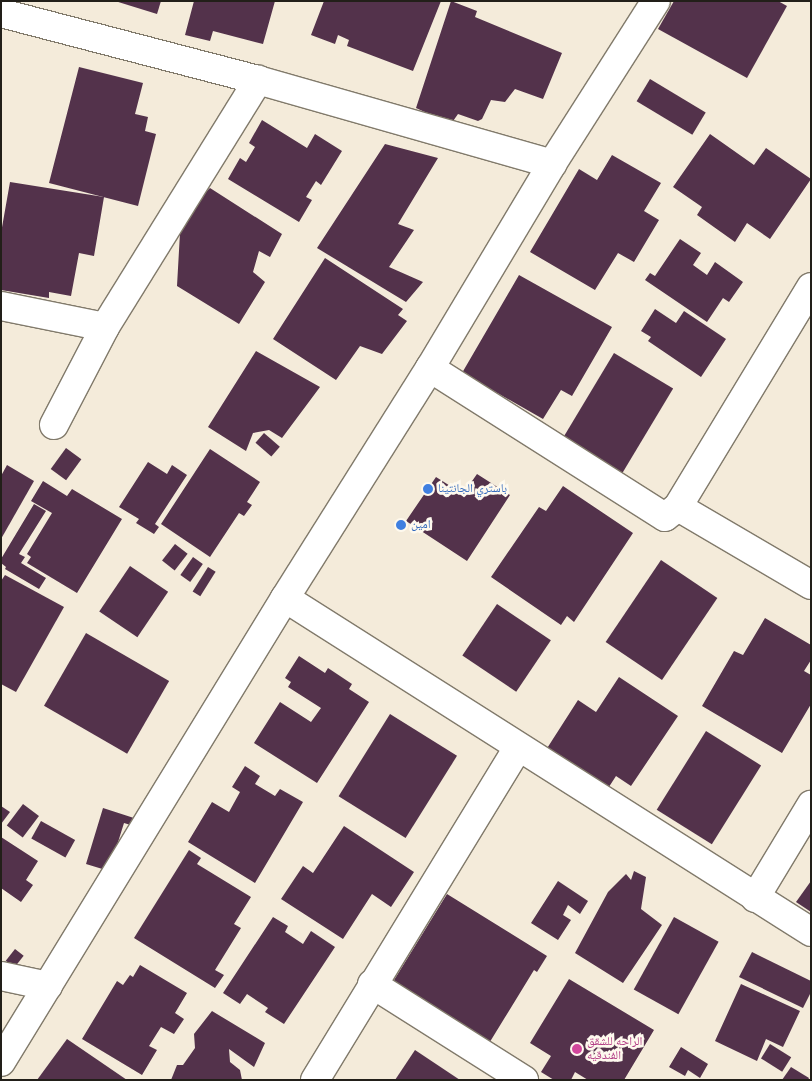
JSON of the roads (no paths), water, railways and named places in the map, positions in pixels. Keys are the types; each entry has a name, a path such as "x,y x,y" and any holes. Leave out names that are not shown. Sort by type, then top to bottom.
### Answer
{"street":[{"path":"1,1062 285,598 430,368 552,164 656,1"},
{"path":"1,13 258,80 552,164"},
{"path":"54,425 105,327 258,80"},
{"path":"430,368 666,517 678,507 809,295"},
{"path":"1,306 105,327"},
{"path":"678,507 811,585"},
{"path":"285,598 518,748 811,932"},
{"path":"315,1080 518,748"},
{"path":"755,898 811,805"},
{"path":"1,976 48,986"},
{"path":"372,984 524,1080"}],"place":[{"name":"باستري الجانتينا","path":"428,489"},
{"name":"امين","path":"401,525"},
{"name":"الراحه للشقق الفندقيه","path":"577,1049"}]}
